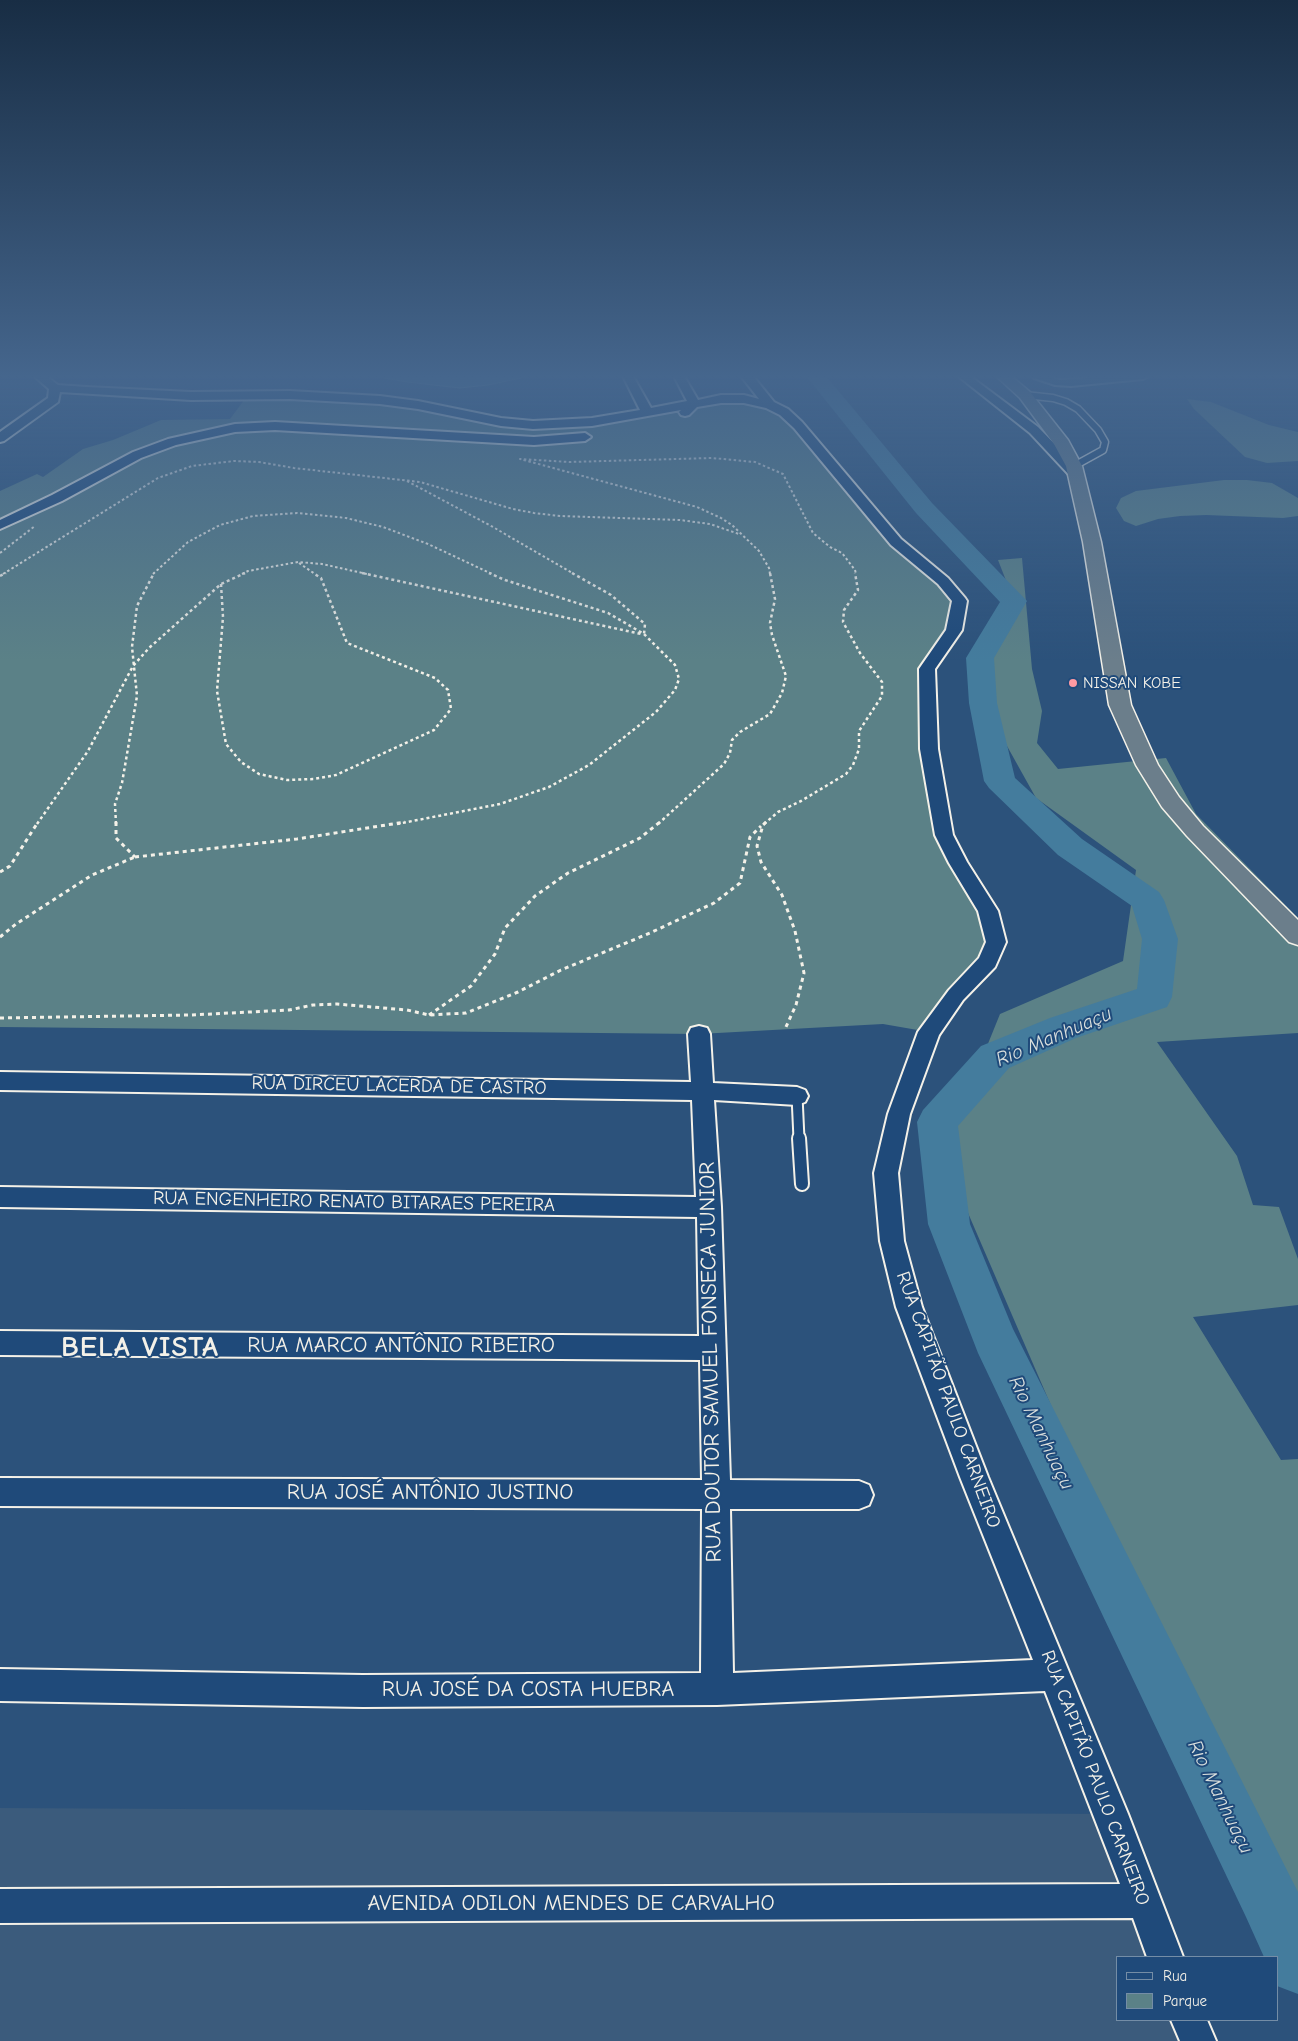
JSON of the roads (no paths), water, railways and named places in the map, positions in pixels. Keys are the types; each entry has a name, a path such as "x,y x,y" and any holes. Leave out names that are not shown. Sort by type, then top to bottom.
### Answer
{"highway":[{"path":"1075,471 1092,542 1120,704 1147,765 1170,802 1195,831 1298,936"}],"street":[{"path":"0,525 58,498 107,471"},
{"name":"RUA CAPITÃO PAULO CARNEIRO","path":"837,471 896,542 944,581 960,601 954,630 926,669 929,749 944,835 958,863 988,912 996,942 988,962 956,995 929,1032 899,1114 886,1173 892,1241 909,1306 974,1477 1111,1814 1142,1901 1165,1956"},
{"name":"RUA DOUTOR SAMUEL FONSECA JUNIOR","path":"699,1034 709,1206 716,1494 716,1689"},
{"name":"RUA DIRCEU LACERDA DE CASTRO","path":"0,1081 703,1092 797,1096"},
{"name":"RUA ENGENHEIRO RENATO BITARAES PEREIRA","path":"0,1197 709,1206"},
{"name":"RUA MARCO ANTÔNIO RIBEIRO","path":"0,1343 712,1348"},
{"name":"RUA JOSÉ ANTÔNIO JUSTINO","path":"0,1492 860,1496"},
{"name":"RUA JOSÉ DA COSTA HUEBRA","path":"2,1681 363,1692 716,1689 1055,1675"},
{"name":"AVENIDA ODILON MENDES DE CARVALHO","path":"0,1906 1142,1901"},
{"path":"1189,2021 1198,2041"}],"lane":[{"path":"797,1096 802,1184"}],"waterway":[{"name":"Rio Manhuaçu","path":"893,471 924,508 1014,601 980,658 983,703 1000,781 1070,847 1147,900 1160,939 1154,997 1063,1028 995,1057 937,1122 949,1224 994,1338 1268,1895 1298,1963"}],"place":[{"name":"NISSAN KOBE","path":"1073,683"}],"district":[{"name":"BELA VISTA","path":"140,1348"}]}
